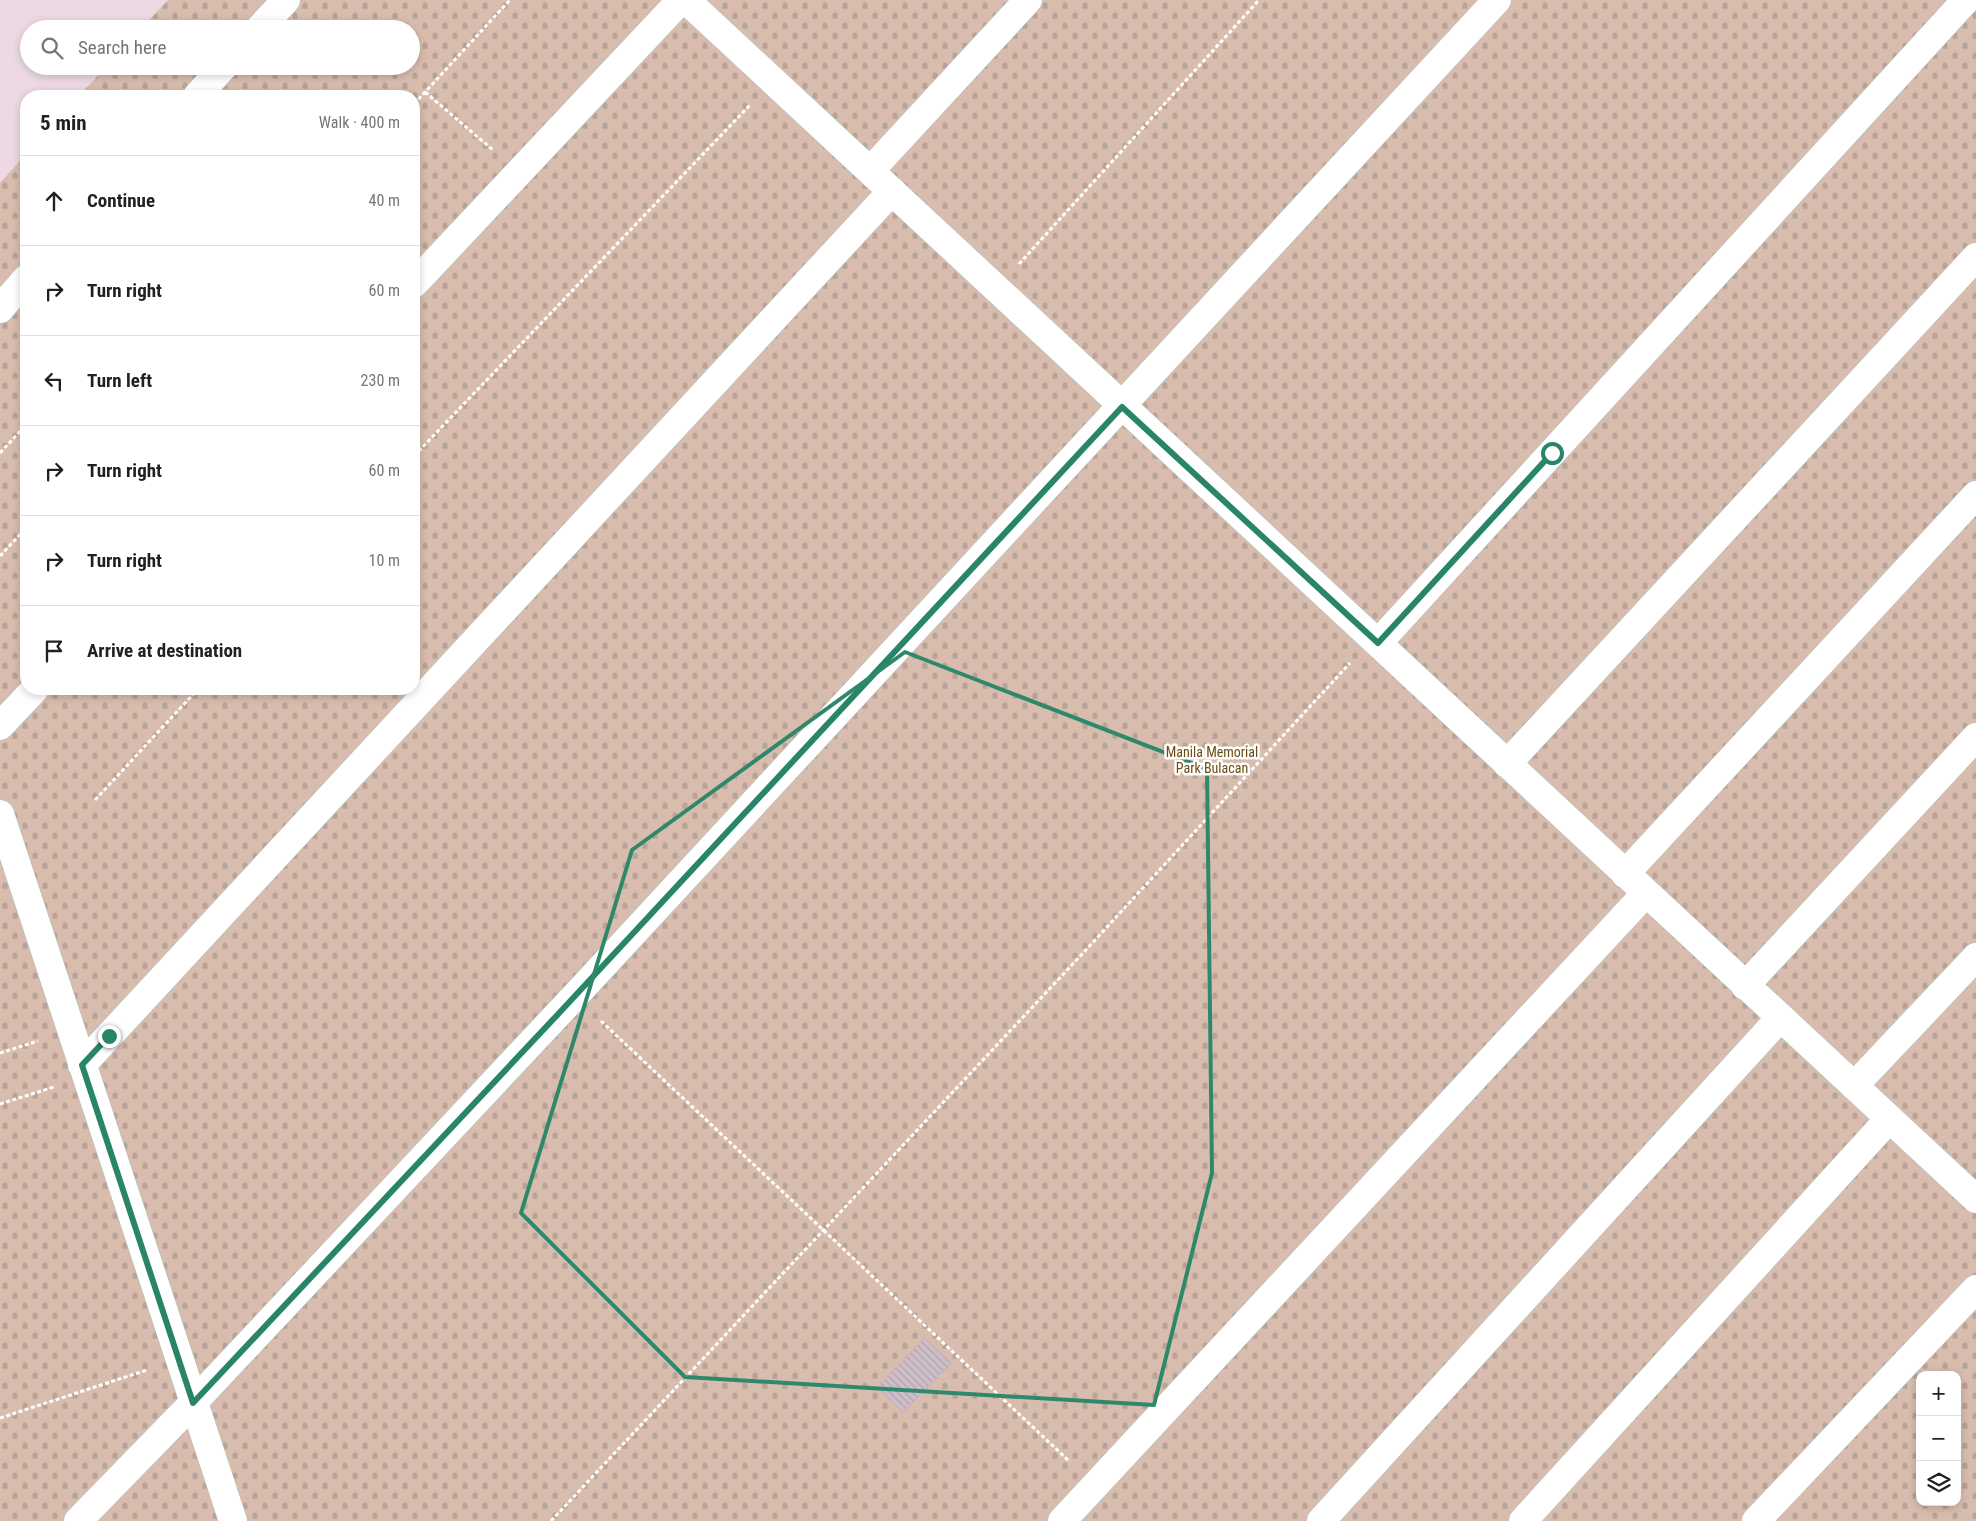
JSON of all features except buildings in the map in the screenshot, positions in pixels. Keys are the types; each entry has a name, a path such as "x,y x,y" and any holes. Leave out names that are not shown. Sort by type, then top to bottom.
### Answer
{"street":[{"path":"267,20 286,0"},
{"path":"420,278 682,0"},
{"path":"686,0 1745,986 1889,1119 1974,1193"},
{"path":"870,171 1028,0"},
{"path":"78,1521 193,1403 575,996 1497,0"},
{"path":"1375,641 1966,0"},
{"path":"202,90 216,75"},
{"path":"84,1071 892,192"},
{"path":"1507,764 1976,257"},
{"path":"0,309 20,286"},
{"path":"1625,874 1976,495"},
{"path":"0,726 29,695"},
{"path":"1745,986 1976,737"},
{"path":"0,814 178,1360 233,1521"},
{"path":"1062,1521 1646,893"},
{"path":"1854,1086 1976,957"},
{"path":"1321,1521 1780,1018"},
{"path":"1523,1521 1889,1119"},
{"path":"1756,1521 1976,1289"}],"path":[{"path":"420,97 510,0"},
{"path":"996,289 1259,0"},
{"path":"420,450 773,81"},
{"path":"425,92 520,171"},
{"path":"0,453 20,432"},
{"path":"0,556 20,534"},
{"path":"551,1521 1375,641"},
{"path":"95,800 192,695"},
{"path":"575,996 1095,1485"},
{"path":"0,1053 71,1030"},
{"path":"0,1104 84,1071"},
{"path":"0,1418 178,1360"}],"highlighted area":[{"path":"905,652 1207,769 1212,1173 1154,1405 685,1377 521,1213 632,850"}],"green space":[{"name":"Manila Memorial Park Bulacan","path":"168,0 1976,0 1976,1521 0,1521 0,183 20,161 20,695 420,695 420,90 85,90 99,75 420,75 420,20 149,20"}],"route":[{"path":"109,1036 82,1065 193,1403 561,1011 1122,407 1378,643 1552,453"}]}
